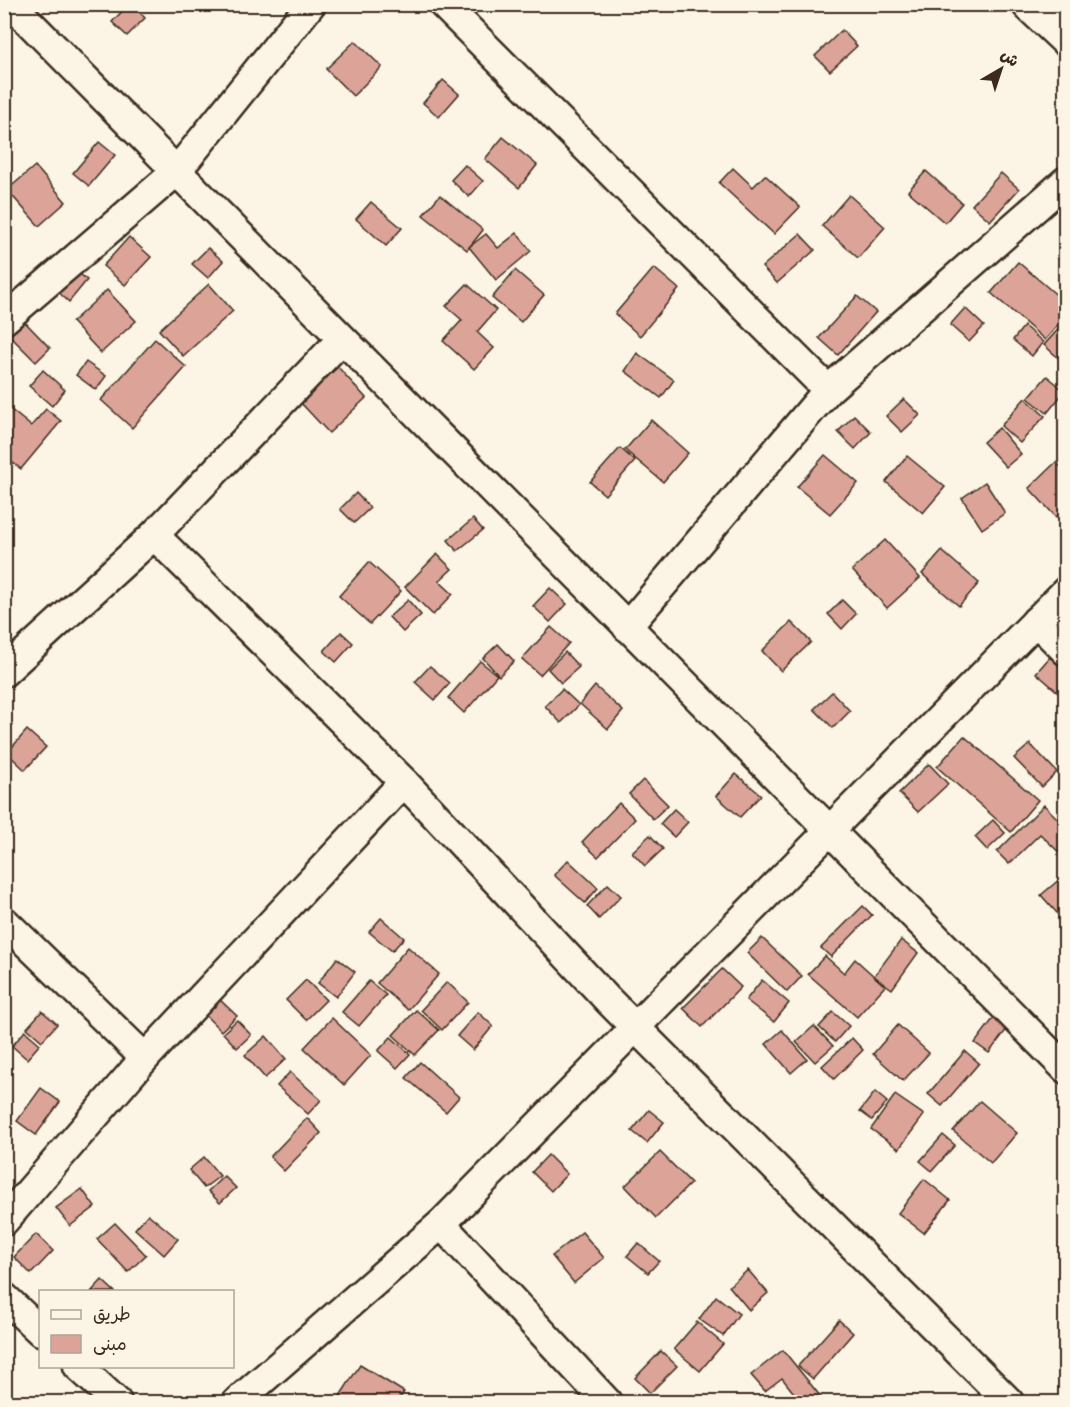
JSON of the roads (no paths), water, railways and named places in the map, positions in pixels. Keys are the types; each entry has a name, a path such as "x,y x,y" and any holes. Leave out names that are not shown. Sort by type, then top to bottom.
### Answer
{"highway":[{"path":"1029,4 1065,39"}],"street":[{"path":"11,4 1065,1069"},
{"path":"4,320 177,171 311,4"},
{"path":"443,4 828,390"},
{"path":"627,627 828,390 1065,181"},
{"path":"4,672 154,535 342,339"},
{"path":"154,535 404,782 635,1026 1009,1402"},
{"path":"237,1402 441,1224 1065,591"},
{"path":"1036,621 1065,651"},
{"path":"4,1221 145,1059 404,782"},
{"path":"4,921 145,1059"},
{"path":"441,1224 607,1402"},
{"path":"4,1297 39,1330"},
{"path":"80,1368 117,1402"}]}
